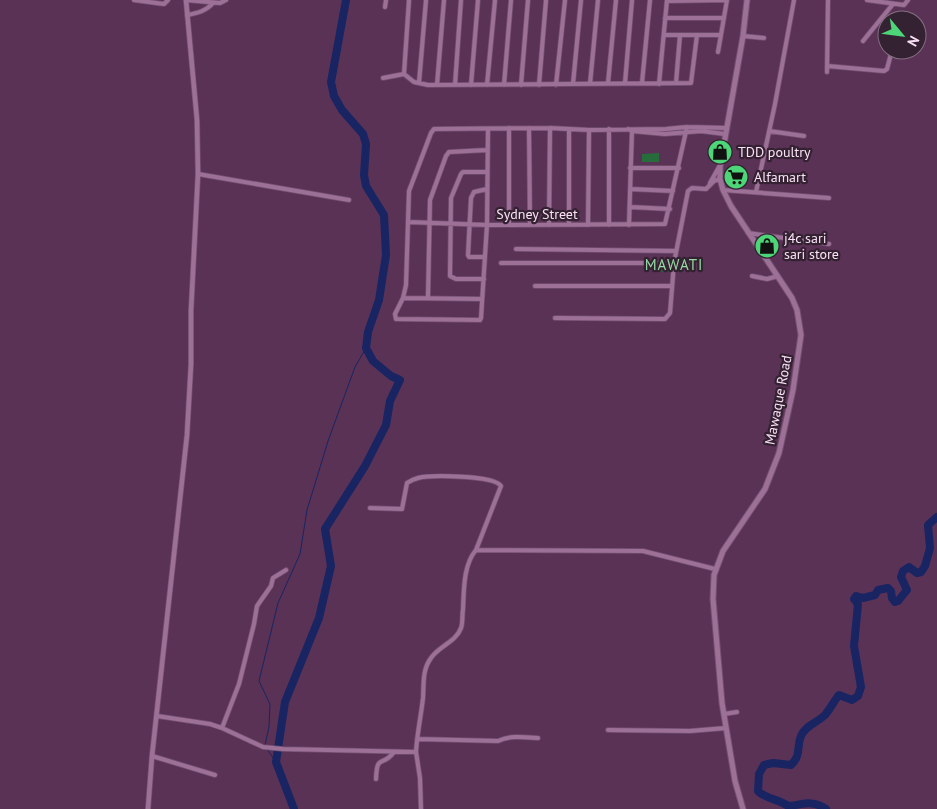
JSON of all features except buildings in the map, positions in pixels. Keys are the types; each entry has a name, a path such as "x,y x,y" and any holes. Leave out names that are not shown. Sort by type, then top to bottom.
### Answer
{"main road":[{"name":"Mawaque Road","path":"743,809 734,781 719,675 713,599 715,569 723,551 768,483 779,453 793,390 798,358 800,324 795,303 748,233 723,190 720,179 720,165 743,36 747,0"}],"street":[{"path":"134,0 164,4 168,0"},
{"path":"148,809 152,756 187,435 191,364 191,311 198,174 196,120 186,0 220,3 226,0"},
{"path":"385,7 386,0"},
{"path":"409,0 404,74 410,80 419,83 487,86 692,82 697,35"},
{"path":"419,83 426,0"},
{"path":"436,85 444,0"},
{"path":"454,85 461,0"},
{"path":"471,85 478,0"},
{"path":"487,86 495,0"},
{"path":"504,85 511,0"},
{"path":"521,84 528,0"},
{"path":"538,85 546,0"},
{"path":"556,85 564,0"},
{"path":"573,84 581,0"},
{"path":"590,84 598,0"},
{"path":"608,83 616,0"},
{"path":"625,83 632,0"},
{"path":"642,83 650,0"},
{"path":"658,84 667,1 727,0 718,52"},
{"path":"756,192 794,0"},
{"path":"827,72 828,0"},
{"path":"868,0 904,5 908,0"},
{"path":"187,15 209,9 213,3"},
{"path":"864,41 893,4"},
{"path":"665,18 724,18"},
{"path":"664,35 721,35"},
{"path":"676,83 680,35"},
{"path":"743,36 764,38"},
{"path":"827,66 884,71 887,69 889,60"},
{"path":"383,78 404,74"},
{"path":"650,131 687,127 726,131"},
{"path":"630,207 670,208 687,127"},
{"path":"488,129 487,225 480,320 396,319 395,314 403,298 406,285 410,188 433,130 509,128 631,129 665,134 726,131"},
{"path":"509,128 509,225"},
{"path":"529,128 530,224"},
{"path":"549,225 550,128"},
{"path":"569,129 569,224"},
{"path":"609,129 609,225"},
{"path":"629,225 631,129"},
{"path":"665,134 666,129"},
{"path":"588,225 589,130"},
{"path":"769,131 804,136"},
{"path":"428,297 432,194 449,152 487,150"},
{"path":"555,318 665,319 670,313 674,263 688,191 692,188 706,189 720,165"},
{"path":"630,168 678,168"},
{"path":"484,279 456,279 450,276 450,224 451,198 461,174 463,172 487,172"},
{"path":"198,174 349,200"},
{"path":"710,184 720,179"},
{"path":"630,189 673,191"},
{"path":"485,257 468,256 472,194 477,190 487,190"},
{"path":"723,190 829,198"},
{"name":"Sydney Street","path":"408,222 487,225 665,224 670,208"},
{"path":"748,233 829,244"},
{"path":"516,248 676,250"},
{"path":"501,262 674,263"},
{"path":"752,276 767,279 778,276"},
{"path":"535,286 672,286"},
{"path":"403,298 482,299"},
{"path":"370,508 402,509 407,483 418,478 482,478 497,482 501,486 467,568 461,629 454,638 440,647 429,660 424,674 416,752 420,778 421,809"},
{"path":"476,550 643,551 715,569"},
{"path":"222,728 239,684 257,606 271,586 273,578 286,570"},
{"path":"724,714 737,712"},
{"path":"157,716 210,724 263,746 416,752"},
{"path":"608,730 690,732 726,728"},
{"path":"417,739 498,741 504,738 538,738"},
{"path":"376,779 379,762 389,758 394,752"},
{"path":"152,756 215,775"}],"green space":[{"path":"659,153 659,162 642,162 642,154"},
{"path":"653,264 672,264 672,272 653,271"}],"waterway":[{"path":"294,809 276,762 285,702 319,618 331,566 325,529 365,466 386,425 390,401 400,380 391,376 373,361 366,348 368,332 379,300 386,255 384,215 366,186 364,175 366,144 363,134 342,110 334,96 331,82 346,0"},
{"path":"265,745 269,727 270,704 259,681 278,603 300,554 307,510 328,441 355,367 366,348"},
{"path":"826,809 812,803 788,806 764,796 758,791 759,774 764,765 773,763 791,765 798,754 800,740 805,729 825,715 839,695 852,700 858,696 861,687 854,646 858,604 854,599 856,596 863,598 875,595 878,590 888,588 895,602 898,601 907,590 901,577 903,571 909,567 917,573 921,572 925,566 930,548 928,525 937,517"},
{"path":"267,749 276,762"}],"place":[{"name":"TDD poultry","path":"720,152"},
{"name":"Alfamart","path":"736,177"},
{"name":"j4c sari sari store","path":"767,246"}],"district":[{"name":"MAWATI","path":"674,265"}]}
